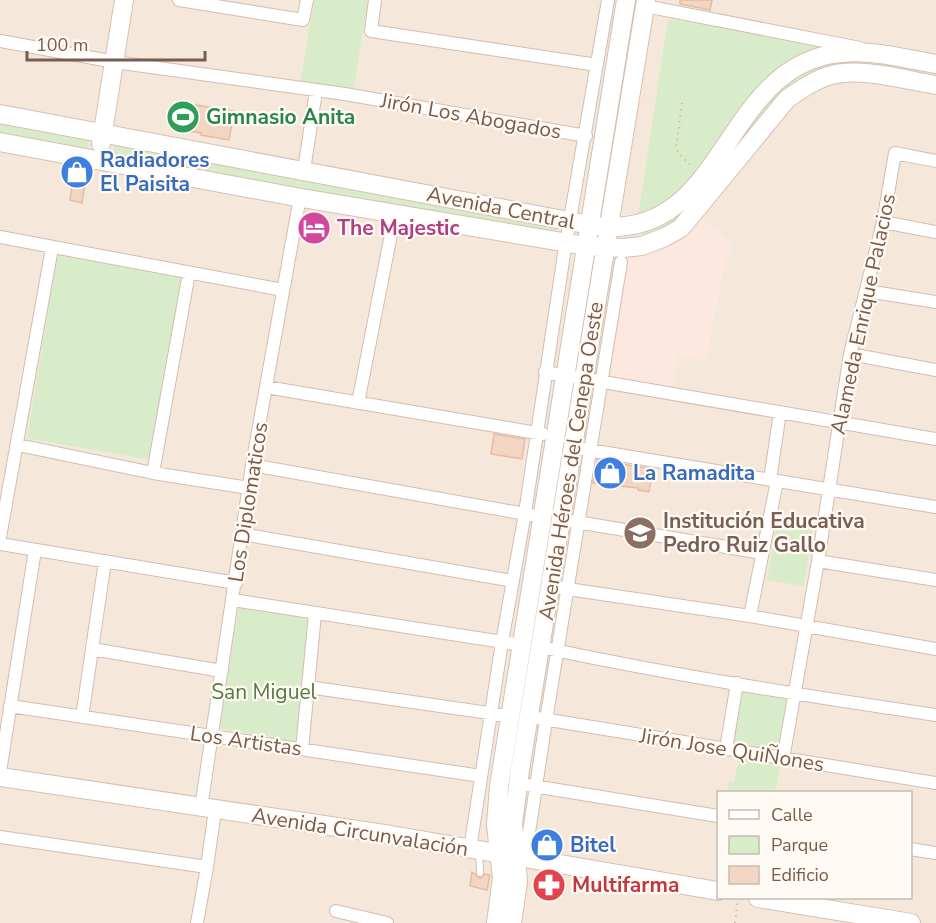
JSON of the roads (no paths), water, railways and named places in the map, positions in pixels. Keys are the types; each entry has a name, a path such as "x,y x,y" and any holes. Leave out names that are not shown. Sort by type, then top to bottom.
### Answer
{"main road":[{"path":"98,161 124,0"},
{"name":"Avenida Héroes del Cenepa Oeste","path":"512,923 518,882 513,856 513,823 527,785 581,449 584,379 596,247 590,225 610,0"},
{"name":"Avenida Héroes del Cenepa Oeste","path":"596,247 608,228 645,3"},
{"name":"Avenida Central","path":"0,114 590,225 608,228 629,227 663,216 679,204 765,92 787,72 806,61 850,52 872,53 936,64"},
{"name":"Avenida Central","path":"0,142 395,214 596,247 642,246 681,228 787,99 807,85 829,75 851,72 936,86"},
{"name":"Avenida Héroes del Cenepa Oeste","path":"513,856 496,825 499,786 522,645 534,515 556,436 584,379"},
{"name":"Avenida Circunvalación","path":"0,777 379,833 717,891"},
{"name":"Avenida Héroes del Cenepa Oeste","path":"496,923 497,897 502,878 513,856"},
{"path":"770,899 911,923"}],"street":[{"path":"179,0 303,20 307,0"},
{"path":"375,0 371,31 597,65"},
{"path":"475,850 481,776 502,642 513,581 534,515 536,433 545,372 610,0"},
{"path":"645,3 666,5 854,45 872,53"},
{"name":"Jirón Los Abogados","path":"0,41 114,62 316,91 586,135"},
{"path":"303,170 316,91"},
{"name":"Alameda Enrique Palacios","path":"783,759 818,561 850,354 883,222 895,153 936,161"},
{"name":"Los Diplomaticos","path":"197,923 207,867 211,737 252,465 300,197"},
{"path":"358,403 395,214"},
{"path":"883,222 936,232"},
{"path":"0,237 283,290"},
{"path":"0,537 52,248"},
{"path":"584,379 621,262"},
{"path":"153,473 189,273"},
{"path":"867,291 936,302"},
{"path":"850,354 936,370"},
{"path":"545,372 936,439"},
{"path":"266,387 556,436"},
{"path":"750,616 774,480 780,412"},
{"path":"18,445 153,473 249,488"},
{"path":"581,449 936,507"},
{"path":"252,465 534,515"},
{"path":"570,521 762,553"},
{"path":"242,534 513,581"},
{"path":"0,544 236,583"},
{"path":"0,772 35,550"},
{"path":"82,717 105,561"},
{"path":"818,561 936,580"},
{"path":"559,588 750,616 936,650"},
{"path":"233,600 522,645"},
{"path":"302,749 315,614"},
{"path":"549,648 622,664 936,715"},
{"path":"92,650 222,671"},
{"path":"726,750 737,682"},
{"path":"308,687 510,716"},
{"name":"Los Artistas","path":"10,706 481,776"},
{"name":"Jirón Jose QuiÑones","path":"537,718 936,783"},
{"path":"527,785 717,816"},
{"path":"0,837 207,867"},
{"path":"912,849 936,853"},
{"path":"336,911 366,921 387,923"}],"lane":[{"path":"475,850 480,873"}],"place":[{"name":"Gimnasio Anita","path":"183,117"},
{"name":"Radiadores El Paisita","path":"77,172"},
{"name":"The Majestic","path":"314,228"},
{"name":"La Ramadita","path":"610,473"},
{"name":"Institución Educativa Pedro Ruiz Gallo","path":"640,533"},
{"name":"Bitel","path":"547,845"},
{"name":"Multifarma","path":"549,885"}],"park label":[{"name":"San Miguel","path":"264,692"}]}
